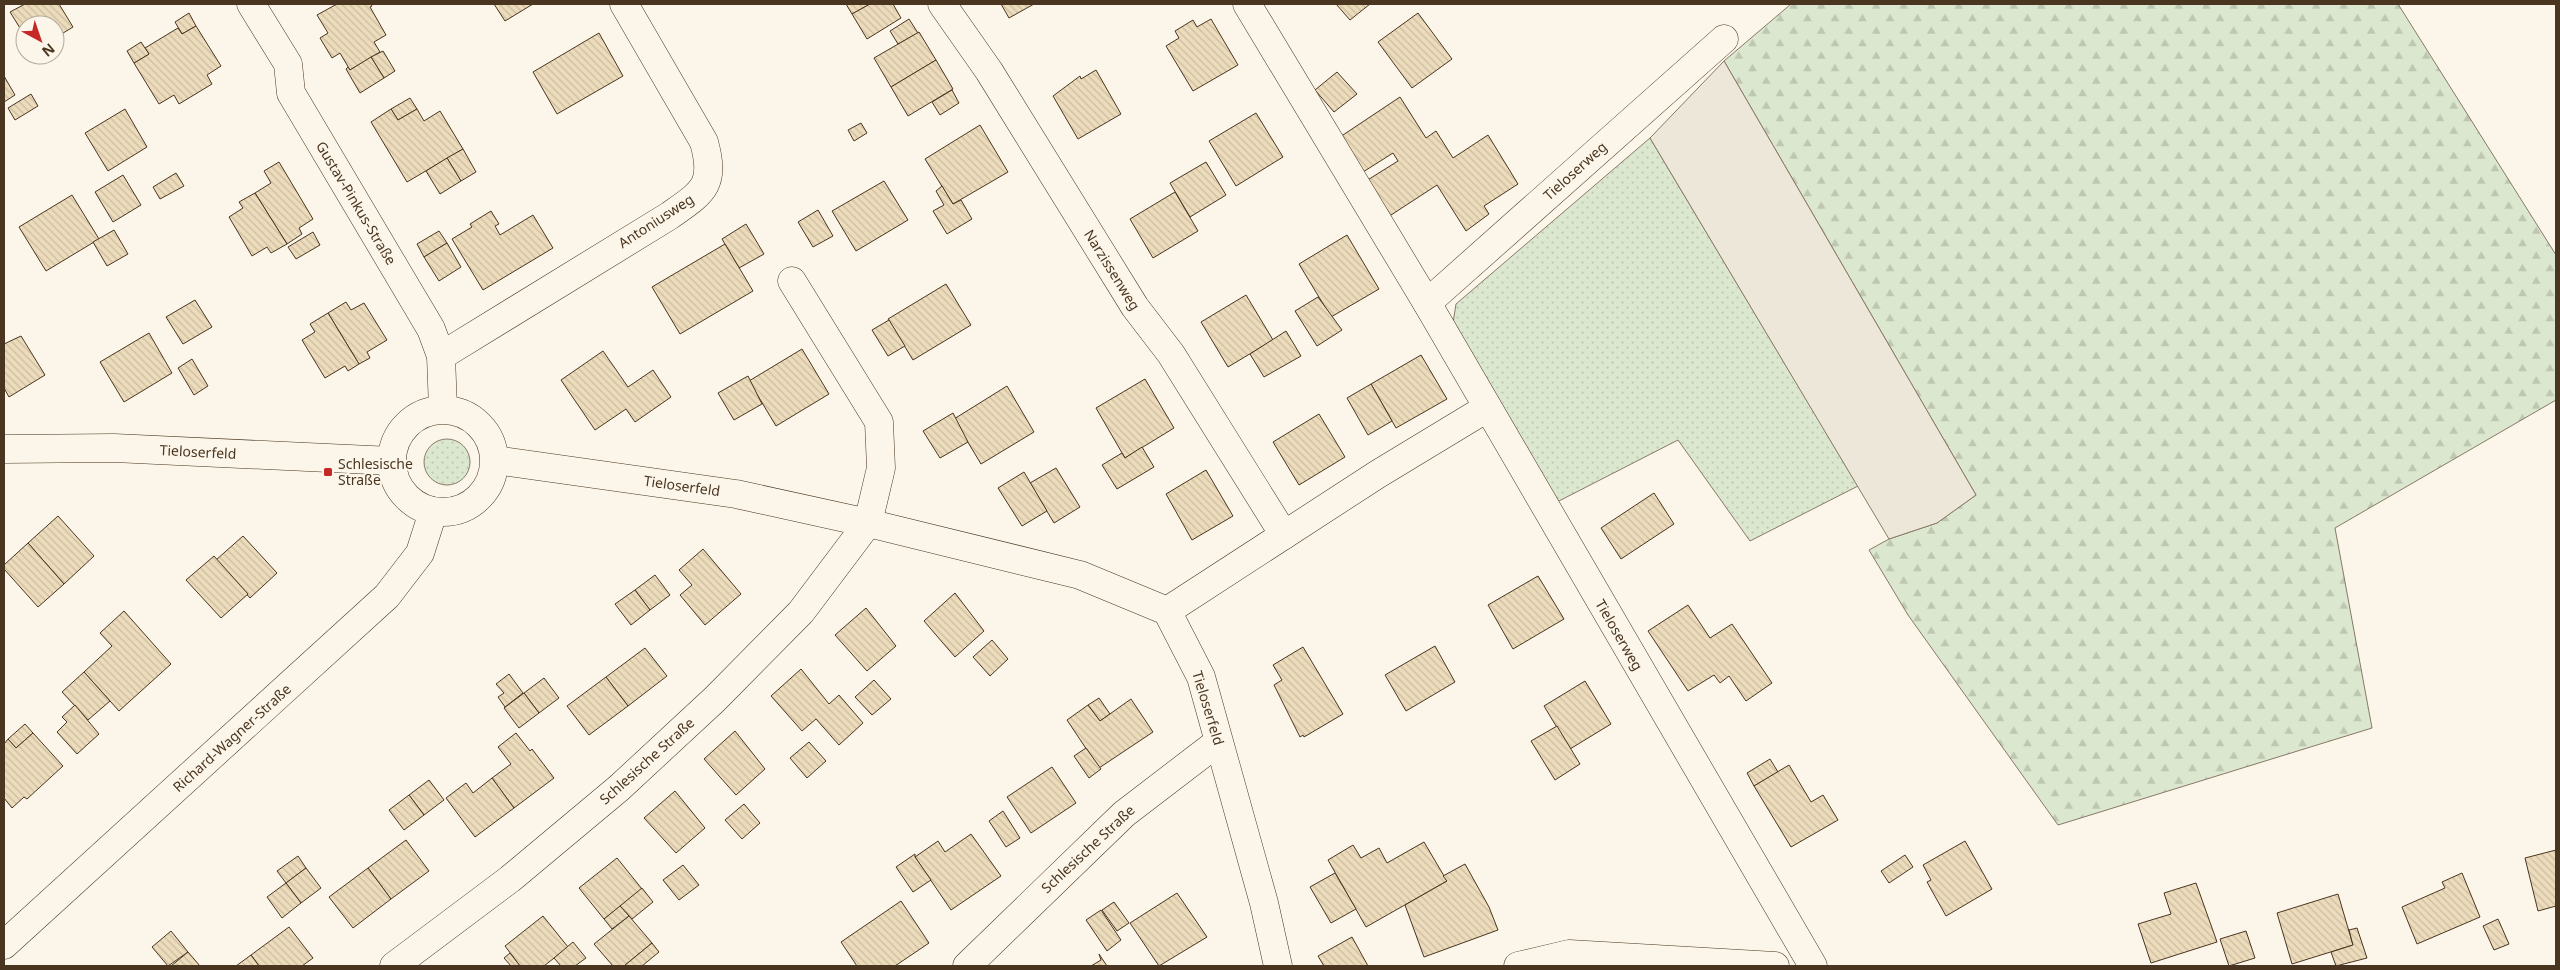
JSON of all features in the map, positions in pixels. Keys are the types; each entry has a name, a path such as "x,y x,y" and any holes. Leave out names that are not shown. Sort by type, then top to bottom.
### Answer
{"street":[{"name":"Gustav-Pinkus-Straße","path":"251,4 288,64 290,93 431,329 441,356 443,409"},
{"name":"Narzissenweg","path":"942,4 989,70 1135,307 1171,354 1284,535"},
{"name":"Tieloserweg","path":"1247,4 1427,303 1812,966"},
{"name":"Antoniusweg","path":"441,356 668,216 692,199 706,184 709,177 709,160 704,142 634,7"},
{"name":"Tieloserweg","path":"1427,303 1724,39"},
{"path":"792,281 879,422 881,468 868,524"},
{"path":"1167,611 1378,474 1487,408"},
{"path":"443,409 463,413 480,424 491,440 495,460 492,478 483,494 469,506 451,512 433,512 417,505 403,494 395,478 392,461 394,445 402,430 413,419 428,411 443,409"},
{"name":"Tieloserfeld","path":"4,449 114,448 392,461"},
{"name":"Tieloserfeld","path":"495,460 736,494 1080,575 1167,611 1202,677 1218,742 1264,903 1278,966"},
{"name":"Richard-Wagner-Straße","path":"4,945 387,596 420,553 433,512"},
{"name":"Schlesische Straße","path":"394,966 539,855 619,788 715,699 801,612 868,524"},
{"name":"Schlesische Straße","path":"967,966 1124,814 1218,742"},
{"path":"1518,966 1569,954 1775,966"}],"green space":[{"path":"1791,4 2398,4 2556,255 2556,400 2335,528 2372,728 2058,825 1908,615 1869,550 1889,539 1937,523 1976,495 1724,61"},
{"path":"1650,138 1858,486 1750,541 1678,440 1555,503 1453,323 1456,304"},
{"path":"452,439 456,440 466,449 469,453 469,471 460,481 452,485 442,485 434,481 425,471 424,457 428,449 438,440"}],"shaded area":[{"path":"1724,61 1976,495 1937,523 1889,539 1650,138"}],"building":[{"path":"25,4 59,4 73,27 65,32 65,15 15,15 15,20 10,12"},
{"path":"337,4 371,4 372,6 370,7 386,35 374,42 380,52 350,70 340,53 332,58 320,38 328,33 317,15"},
{"path":"494,4 533,4 505,21"},
{"path":"846,4 870,4 852,14"},
{"path":"870,4 893,4 901,18 867,39 852,14"},
{"path":"1001,4 1034,4 1009,18"},
{"path":"1336,4 1370,4 1350,20"},
{"path":"189,13 196,26 182,34 175,22"},
{"path":"1418,13 1452,59 1412,88 1378,42"},
{"path":"909,19 918,33 898,44 890,31"},
{"path":"1211,19 1238,65 1193,91 1166,46 1179,38 1175,31 1193,20 1197,27"},
{"path":"196,26 221,66 207,75 212,84 179,104 174,95 159,104 134,63 149,54 145,48 178,28 182,34"},
{"path":"919,32 936,60 891,87 874,58"},
{"path":"599,33 623,76 557,114 533,72"},
{"path":"141,42 149,54 134,63 127,51"},
{"path":"383,51 395,71 384,78 371,57"},
{"path":"371,57 384,78 360,93 346,69 348,67 350,70"},
{"path":"936,60 953,89 908,116 891,87"},
{"path":"1096,70 1121,114 1078,139 1053,96 1080,76 1081,79"},
{"path":"1337,72 1357,94 1334,112 1315,90"},
{"path":"4,76 15,95 4,102"},
{"path":"952,90 959,103 940,115 932,102"},
{"path":"31,94 38,106 15,120 8,108"},
{"path":"1400,97 1426,138 1436,131 1453,158 1488,135 1518,184 1484,206 1489,214 1466,231 1437,185 1388,217 1366,181 1398,161 1393,153 1363,172 1340,137"},
{"path":"410,98 417,109 398,120 391,109"},
{"path":"125,109 147,147 108,171 85,133"},
{"path":"391,109 398,120 417,109 424,121 440,111 463,149 407,182 371,122"},
{"path":"1256,113 1283,157 1236,186 1209,141"},
{"path":"861,123 867,133 854,141 848,130"},
{"path":"980,125 1008,172 953,204 925,159"},
{"path":"463,149 476,172 461,181 447,158"},
{"path":"447,158 461,181 440,194 426,171"},
{"path":"279,162 313,219 299,228 302,234 287,244 255,193 271,183 264,171"},
{"path":"1206,162 1226,195 1190,217 1170,183"},
{"path":"176,173 184,186 160,199 153,187"},
{"path":"123,175 141,205 113,222 95,192"},
{"path":"884,181 908,220 856,251 832,211"},
{"path":"942,186 953,204 961,200 972,219 947,234 933,211 944,205 936,191"},
{"path":"1175,192 1198,231 1153,258 1130,219"},
{"path":"255,193 287,244 271,253 267,247 252,256 229,217 243,208 239,202"},
{"path":"72,195 99,239 46,271 19,227"},
{"path":"818,210 833,236 813,247 798,222"},
{"path":"491,211 499,224 495,226 500,235 533,215 553,248 483,290 452,239 472,227 470,224"},
{"path":"746,224 764,254 739,268 722,239"},
{"path":"114,230 128,254 107,266 93,242"},
{"path":"439,231 447,243 424,257 417,244"},
{"path":"313,232 320,245 296,259 288,247"},
{"path":"1347,235 1379,289 1331,317 1299,264"},
{"path":"447,243 461,267 439,281 424,257"},
{"path":"725,244 753,291 680,334 652,287"},
{"path":"946,284 971,325 913,360 888,319"},
{"path":"1246,295 1273,340 1228,367 1201,322"},
{"path":"1318,297 1342,330 1317,346 1295,311"},
{"path":"195,300 212,327 183,344 166,317"},
{"path":"346,302 351,310 364,303 387,340 367,352 370,358 359,364 328,313"},
{"path":"328,313 359,364 348,371 345,366 325,378 302,340 315,332 310,324"},
{"path":"889,320 905,346 888,356 872,330"},
{"path":"1286,331 1301,356 1264,377 1250,354"},
{"path":"149,333 172,373 124,402 100,362"},
{"path":"21,336 45,375 9,397 4,388 4,344"},
{"path":"802,349 829,394 776,426 749,381"},
{"path":"603,351 628,387 653,370 671,397 635,422 626,409 595,430 561,380"},
{"path":"1421,355 1447,399 1396,428 1371,384"},
{"path":"192,359 208,386 194,395 178,368"},
{"path":"748,376 762,404 734,420 718,393"},
{"path":"1145,379 1174,428 1125,458 1096,408"},
{"path":"1371,384 1392,421 1368,435 1347,398"},
{"path":"1007,386 1034,432 981,464 954,419"},
{"path":"953,413 968,442 940,458 923,431"},
{"path":"1319,414 1345,457 1299,485 1273,442"},
{"path":"1142,447 1154,467 1117,489 1102,465 1122,453 1125,458"},
{"path":"1056,468 1080,507 1054,523 1030,483"},
{"path":"1206,470 1233,516 1192,540 1166,494"},
{"path":"1024,472 1047,511 1022,526 998,488"},
{"path":"1654,493 1674,524 1621,559 1601,528"},
{"path":"58,516 94,556 64,584 28,543"},
{"path":"243,536 277,573 250,598 216,560"},
{"path":"28,543 64,584 38,607 4,569 4,565"},
{"path":"703,549 741,594 705,625 680,595 692,585 679,570"},
{"path":"214,556 248,594 221,618 186,580"},
{"path":"655,575 670,595 650,610 635,590"},
{"path":"1538,576 1564,619 1513,649 1488,605"},
{"path":"635,590 650,610 631,625 615,604"},
{"path":"955,593 984,631 955,657 924,621"},
{"path":"1688,605 1710,638 1732,624 1772,683 1746,701 1729,676 1720,683 1714,675 1688,691 1648,631"},
{"path":"866,608 896,646 867,671 835,635"},
{"path":"124,611 171,664 119,711 84,672 112,646 100,633"},
{"path":"992,640 1008,659 990,676 973,657"},
{"path":"1435,646 1455,682 1406,711 1385,675"},
{"path":"1303,647 1343,714 1304,737 1303,735 1300,737 1274,685 1282,680 1273,665"},
{"path":"645,648 667,676 628,706 606,677"},
{"path":"801,669 829,704 839,695 863,723 839,745 816,719 802,731 771,696"},
{"path":"84,672 110,701 88,720 62,692"},
{"path":"509,674 523,693 505,707 498,697 504,693 496,684"},
{"path":"606,677 628,706 589,735 567,706"},
{"path":"544,678 559,698 539,713 524,693"},
{"path":"874,680 891,699 872,715 855,697"},
{"path":"1585,681 1611,724 1570,749 1544,706"},
{"path":"524,693 539,713 519,728 504,708"},
{"path":"1099,698 1110,714 1100,721 1088,705"},
{"path":"1131,699 1153,732 1099,768 1067,720 1088,705 1100,721"},
{"path":"75,705 99,734 77,754 57,732 67,722 62,717"},
{"path":"25,724 33,733 16,748 8,739"},
{"path":"1557,726 1580,764 1555,780 1531,741"},
{"path":"735,731 765,769 736,795 704,759"},
{"path":"33,733 63,766 27,799 24,797 12,808 4,798 4,744 8,739 16,748"},
{"path":"516,733 530,751 532,749 554,778 514,808 492,778 511,764 498,747"},
{"path":"809,742 826,761 807,778 790,758"},
{"path":"1086,748 1101,769 1089,778 1074,756"},
{"path":"1770,759 1778,772 1754,786 1747,773"},
{"path":"1789,765 1811,802 1823,795 1838,820 1791,847 1754,786"},
{"path":"1052,767 1076,803 1031,833 1007,797"},
{"path":"492,778 514,808 475,837 446,798 466,783 473,793"},
{"path":"429,780 444,800 424,815 409,795"},
{"path":"675,791 705,828 676,853 644,818"},
{"path":"409,795 424,815 404,830 389,810"},
{"path":"744,804 760,823 742,839 725,820"},
{"path":"1003,811 1020,838 1006,847 989,821"},
{"path":"971,834 1001,876 951,910 915,857 938,841 945,852"},
{"path":"406,840 429,871 391,899 368,868"},
{"path":"1965,841 1992,889 1946,916 1927,882 1931,880 1923,865"},
{"path":"1424,842 1447,881 1366,927 1328,860 1353,845 1361,858 1379,848 1387,863"},
{"path":"2556,850 2556,906 2538,911 2525,858"},
{"path":"915,854 915,857 931,880 913,892 896,867"},
{"path":"1905,855 1913,867 1889,883 1881,871"},
{"path":"298,856 306,868 286,883 277,871"},
{"path":"617,858 642,889 604,919 579,888"},
{"path":"1465,864 1489,907 1498,930 1424,957 1405,905 1447,881 1443,876"},
{"path":"683,865 699,885 679,900 663,880"},
{"path":"306,868 321,888 301,903 286,883"},
{"path":"368,868 391,899 353,928 329,897"},
{"path":"1335,873 1356,909 1331,923 1310,887"},
{"path":"2462,873 2480,917 2417,944 2402,907 2445,888 2442,882"},
{"path":"286,883 301,903 282,918 267,897"},
{"path":"2196,883 2217,942 2151,963 2138,924 2171,914 2164,893"},
{"path":"642,888 653,902 632,919 620,906"},
{"path":"1177,893 1207,937 1159,966 1130,923"},
{"path":"2338,894 2353,945 2292,964 2277,913"},
{"path":"901,901 929,943 895,966 857,966 841,942"},
{"path":"1114,902 1129,923 1117,931 1102,910"},
{"path":"620,906 629,916 612,929 604,919"},
{"path":"1101,910 1121,940 1107,951 1086,920"},
{"path":"543,916 568,947 544,966 520,966 505,946"},
{"path":"629,916 652,943 624,966 613,966 594,944"},
{"path":"2498,919 2509,944 2494,950 2483,926"},
{"path":"289,927 313,958 302,966 259,966 251,955"},
{"path":"2357,928 2367,958 2336,966 2331,952 2353,945 2349,930"},
{"path":"171,931 188,952 168,966 152,947"},
{"path":"2246,931 2255,958 2229,966 2220,939"},
{"path":"1352,937 1368,966 1324,966 1318,956"},
{"path":"573,942 586,958 575,966 561,966 554,958"},
{"path":"652,943 659,952 642,966 624,966"},
{"path":"188,952 200,966 171,966"},
{"path":"510,953 520,966 511,966 504,958"},
{"path":"1099,954 1107,966 1091,966 1101,960"},
{"path":"251,955 259,966 236,966"}],"place":[{"name":"Schlesische Straße","path":"328,472"}]}
